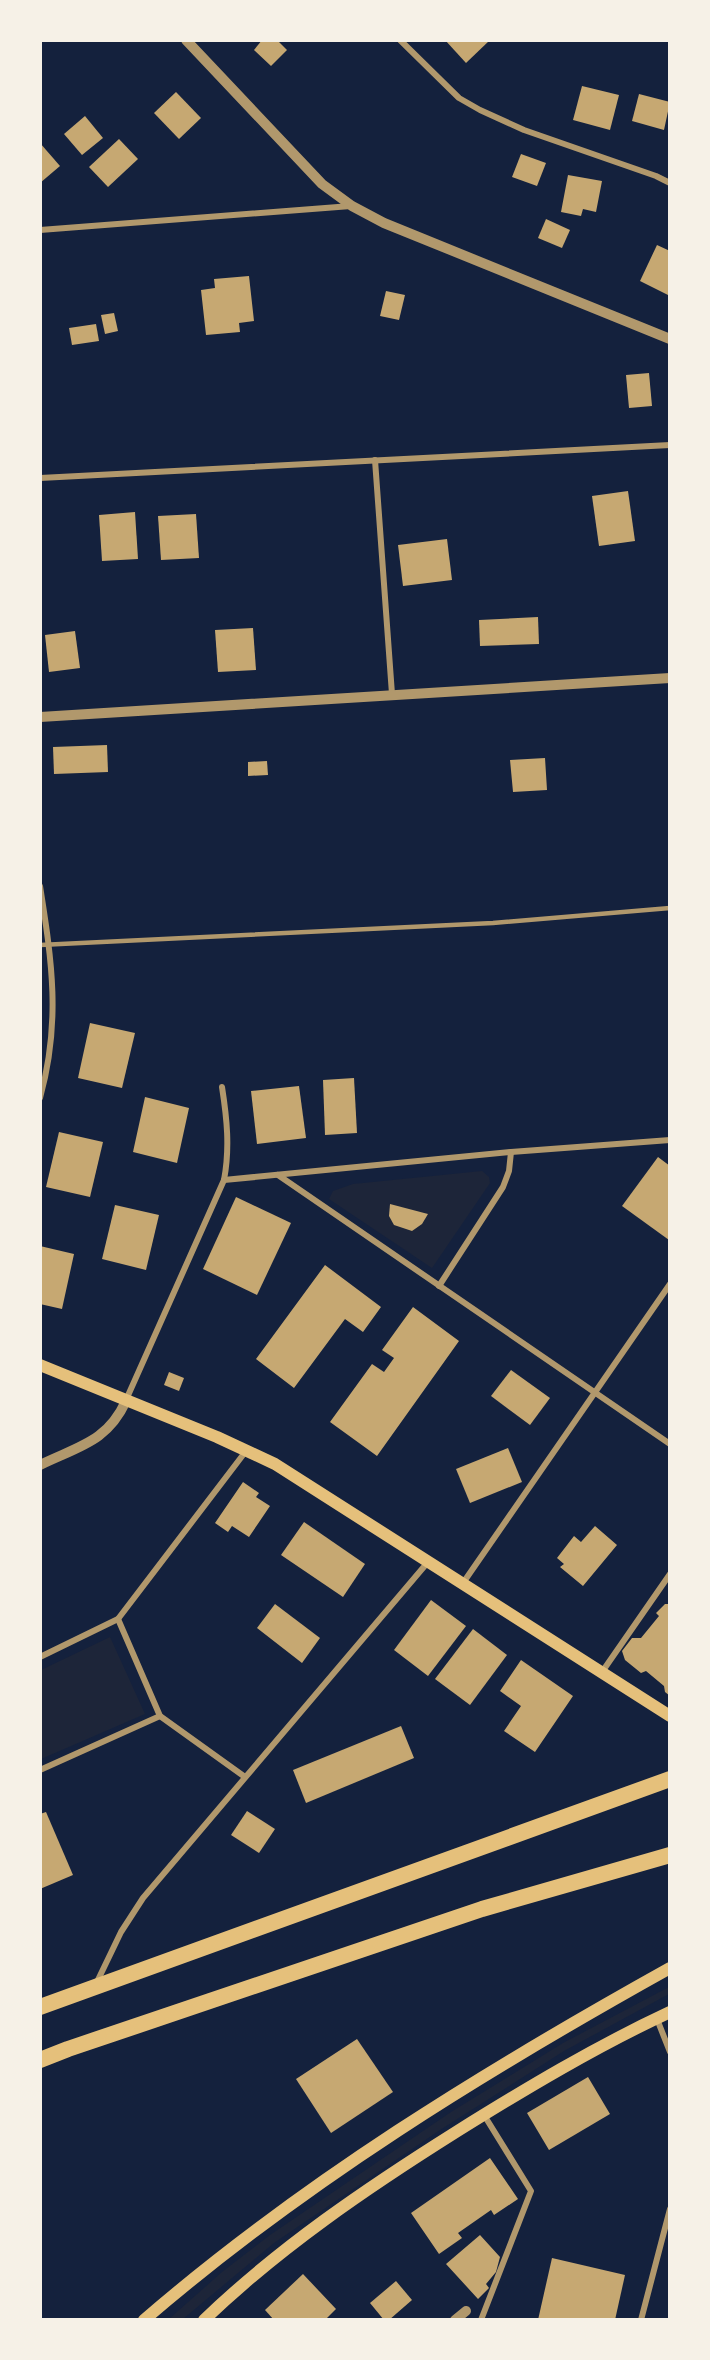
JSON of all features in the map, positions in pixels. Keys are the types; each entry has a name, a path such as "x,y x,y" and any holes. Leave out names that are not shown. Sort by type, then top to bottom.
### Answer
{"highway":[{"path":"40,2007 669,1779"},
{"path":"40,2060 482,1909 669,1855"}],"main road":[{"path":"40,1365 246,1451 303,1480 669,1716"},
{"path":"144,2319 197,2274 364,2153 457,2092 669,1968"},
{"path":"204,2319 254,2274 401,2166 618,2036 669,2012"}],"street":[{"path":"186,40 322,184 352,206 384,223 669,339"},
{"path":"400,40 459,98 480,110 524,130 656,176 669,183"},
{"path":"40,231 352,206"},
{"path":"40,478 669,444"},
{"path":"375,460 392,694"},
{"path":"40,717 669,678"},
{"path":"40,886 54,988 54,1020 40,1098"},
{"path":"40,1465 90,1442 109,1429 126,1401 224,1180 228,1157 228,1130 222,1087"},
{"path":"224,1180 511,1152 669,1140"},
{"path":"439,1286 503,1187 509,1171 511,1152"},
{"path":"278,1175 669,1444"},
{"path":"463,1583 669,1284"},
{"path":"40,1657 118,1619 246,1451"},
{"path":"94,1987 121,1932 143,1898 429,1561"},
{"path":"602,1673 669,1574"},
{"path":"118,1619 160,1716 245,1777"},
{"path":"40,1770 160,1716"},
{"path":"657,2018 669,2052"},
{"path":"481,2319 531,2191 484,2115"},
{"path":"641,2319 669,2210"},
{"path":"455,2319 466,2311"}],"lane":[{"path":"40,945 493,923 669,908"}],"shaded area":[{"path":"482,1171 489,1177 490,1183 432,1268 329,1199 333,1191 353,1184"},
{"path":"110,1637 145,1714 41,1759 41,1670"},
{"path":"669,1987 669,1994 564,2051 440,2130 274,2243 183,2319 169,2319 222,2272 270,2235 451,2112 563,2043"}],"building":[{"path":"262,40 277,40 287,50 271,66 254,50"},
{"path":"445,40 490,40 466,63"},
{"path":"582,86 619,95 610,130 573,120"},
{"path":"176,92 201,118 179,139 154,113"},
{"path":"639,94 670,102 664,130 632,121"},
{"path":"85,116 103,138 82,155 64,134"},
{"path":"119,139 138,159 108,187 89,167"},
{"path":"40,143 60,166 40,183"},
{"path":"521,154 546,163 537,186 512,177"},
{"path":"568,175 602,181 596,212 583,209 581,216 561,212"},
{"path":"546,219 570,230 562,248 538,238"},
{"path":"657,245 670,251 670,296 640,281"},
{"path":"249,276 254,321 239,323 240,332 206,335 201,290 215,288 214,279"},
{"path":"386,291 405,295 399,320 380,316"},
{"path":"114,313 118,331 105,334 101,315"},
{"path":"96,324 99,341 72,345 69,328"},
{"path":"649,373 652,406 629,408 626,375"},
{"path":"628,491 635,541 599,546 592,496"},
{"path":"135,512 138,559 102,561 99,515"},
{"path":"196,514 199,558 161,560 158,516"},
{"path":"447,539 452,580 403,586 398,545"},
{"path":"538,617 539,644 480,646 479,620"},
{"path":"253,628 256,670 218,672 215,630"},
{"path":"75,631 80,668 49,672 45,635"},
{"path":"107,745 108,772 54,774 53,747"},
{"path":"545,758 547,790 513,792 510,760"},
{"path":"267,761 268,775 248,776 248,762"},
{"path":"90,1023 135,1033 122,1088 78,1078"},
{"path":"354,1078 357,1133 325,1135 323,1080"},
{"path":"299,1086 306,1138 257,1144 251,1091"},
{"path":"145,1097 189,1108 177,1163 133,1152"},
{"path":"59,1132 103,1142 90,1197 46,1187"},
{"path":"658,1157 670,1166 669,1240 622,1206"},
{"path":"236,1197 291,1223 257,1295 203,1269"},
{"path":"390,1204 428,1214 422,1224 412,1231 394,1225 389,1216"},
{"path":"115,1205 159,1215 146,1270 102,1259"},
{"path":"40,1246 74,1254 62,1309 40,1304"},
{"path":"325,1265 381,1307 363,1332 345,1319 294,1388 256,1359"},
{"path":"413,1307 459,1341 377,1456 330,1422 372,1364 384,1372 394,1358 382,1350"},
{"path":"511,1370 550,1398 530,1425 491,1396"},
{"path":"169,1372 184,1378 179,1391 164,1385"},
{"path":"508,1448 522,1482 470,1503 456,1469"},
{"path":"243,1482 259,1493 256,1497 270,1506 249,1537 232,1526 228,1532 215,1523"},
{"path":"304,1522 365,1564 343,1597 281,1555"},
{"path":"595,1526 617,1545 583,1586 560,1567 564,1564 557,1558 574,1536 581,1542"},
{"path":"431,1600 466,1626 428,1676 394,1650"},
{"path":"275,1604 320,1638 302,1663 257,1628"},
{"path":"665,1604 670,1604 670,1696 665,1692 664,1686 646,1671 641,1673 625,1660 622,1651 632,1638 641,1638 659,1616 656,1613"},
{"path":"473,1629 507,1655 470,1705 435,1679"},
{"path":"521,1660 573,1696 535,1752 504,1731 521,1706 500,1691"},
{"path":"401,1726 414,1758 306,1803 293,1770"},
{"path":"247,1811 275,1829 259,1853 231,1835"},
{"path":"46,1812 73,1875 40,1889 40,1814"},
{"path":"357,2039 393,2092 331,2133 296,2079"},
{"path":"588,2077 610,2114 549,2150 527,2113"},
{"path":"490,2158 518,2199 494,2215 491,2210 458,2233 462,2238 439,2254 411,2213"},
{"path":"480,2235 500,2257 496,2272 486,2284 489,2288 478,2299 446,2264"},
{"path":"552,2258 625,2275 615,2320 538,2320"},
{"path":"303,2274 336,2309 325,2320 274,2320 265,2310"},
{"path":"396,2281 412,2300 389,2320 384,2320 370,2303"}]}
